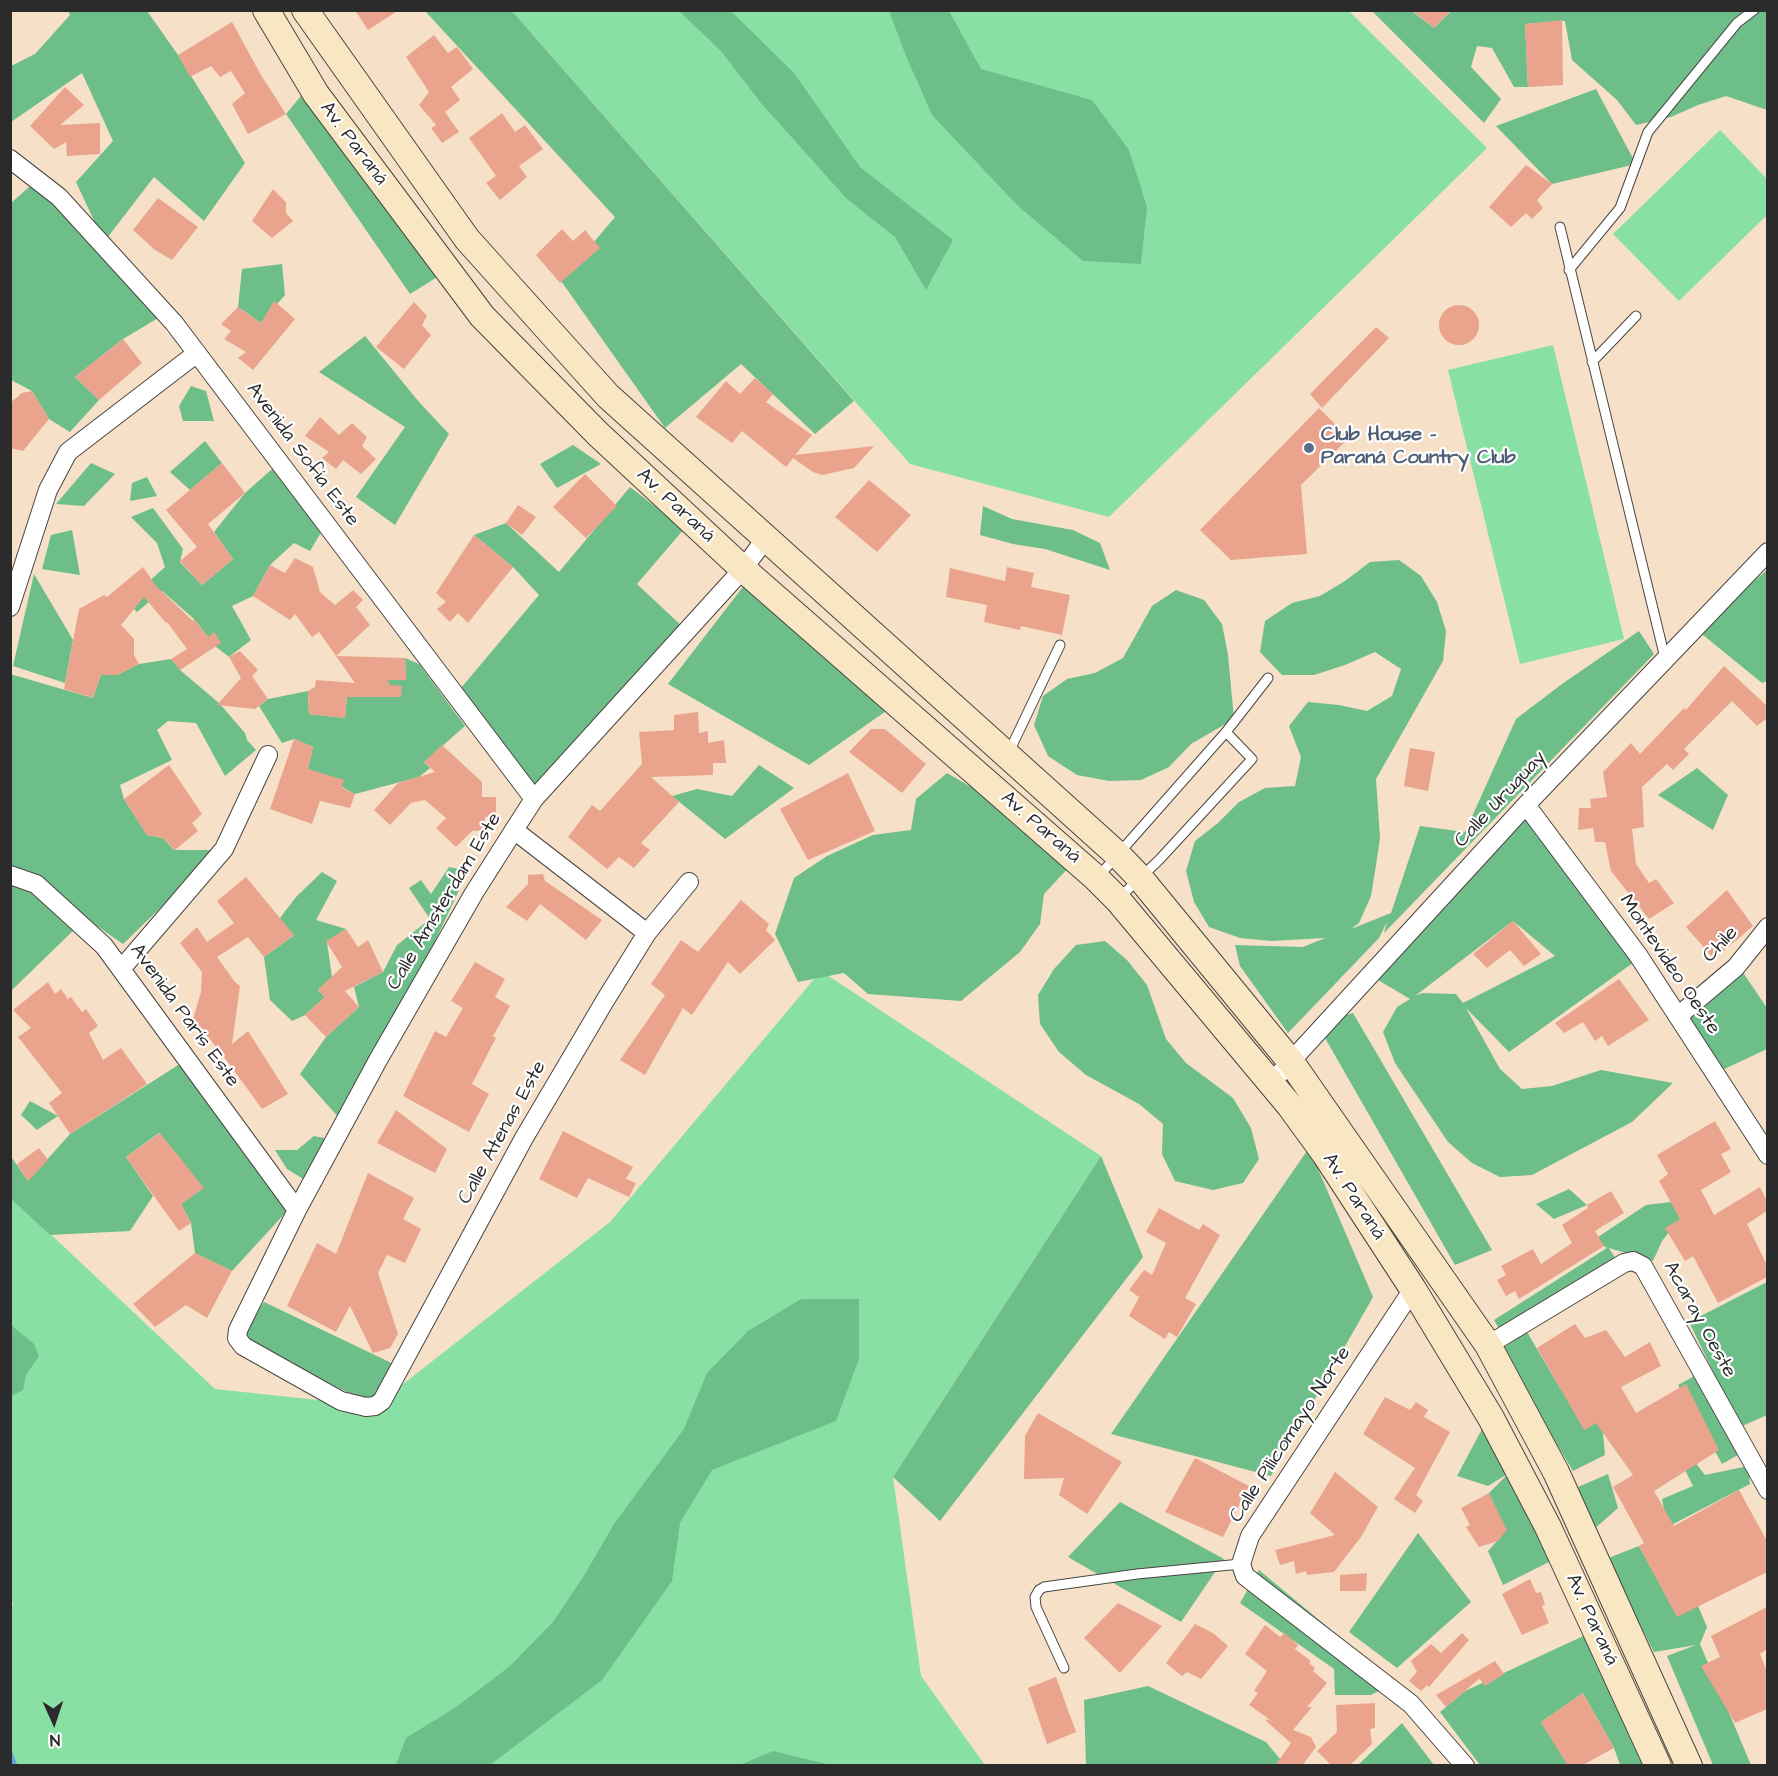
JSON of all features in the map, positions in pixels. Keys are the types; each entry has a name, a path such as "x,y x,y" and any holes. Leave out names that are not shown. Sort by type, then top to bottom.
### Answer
{"street":[{"name":"Av. Paraná","path":"266,10 316,94 482,316 597,434 743,569 1096,878 1118,900 1290,1106 1325,1154 1413,1289 1491,1418 1548,1527 1658,1766"},
{"name":"Av. Paraná","path":"305,10 467,239 608,396 1118,855 1140,878 1291,1062 1488,1346 1556,1472 1689,1766"},
{"name":"Avenida Sofía Este","path":"10,159 59,197 174,323 534,799"},
{"path":"10,607 48,490 68,453 197,353"},
{"name":"Calle Ámsterdam Este","path":"237,1338 237,1330 244,1315 297,1210 406,1011 474,893 534,799 743,569 766,538"},
{"name":"Calle Uruguay","path":"1271,1083 1526,805 1767,552"},
{"path":"122,968 224,849 268,755"},
{"name":"Montevideo Oeste","path":"1526,805 1638,955 1767,1155"},
{"path":"514,830 647,933"},
{"name":"Avenida París Este","path":"10,874 36,884 104,946 297,1210"},
{"name":"Calle Atenas Este","path":"237,1338 243,1346 341,1401 366,1407 375,1406 382,1401 524,1138 647,933 689,882"},
{"name":"Chile","path":"1678,1016 1736,967 1767,927"},
{"name":"Acaray Oeste","path":"1488,1346 1624,1263 1633,1261 1643,1266 1767,1490"},
{"name":"Calle Pilicomayo Norte","path":"1241,1564 1250,1536 1413,1289"},
{"path":"1241,1564 1245,1576 1411,1704 1465,1766"},
{"path":"1585,1608 1611,1594"}],"lane":[{"path":"1569,270 1620,207 1648,132 1737,23 1754,10"},
{"path":"1560,227 1665,658"},
{"path":"1592,362 1636,316"},
{"path":"1008,755 1060,645"},
{"path":"1096,878 1226,732 1268,678"},
{"path":"1118,900 1252,759 1226,732"},
{"path":"1064,1668 1036,1607 1035,1597 1044,1587 1137,1574 1241,1564"}],"green space":[{"path":"68,11 147,11 178,55 245,163 204,221 154,177 104,242 76,182 113,141 82,73 11,122 11,66 35,54 70,15"},
{"path":"425,11 512,11 854,401 815,434 741,364 665,428 561,281 615,217"},
{"path":"512,11 1349,11 1487,148 1109,517 910,464"},
{"path":"679,11 731,11 794,73 860,167 953,240 926,290 895,237 847,199 761,103 721,51"},
{"path":"889,11 949,11 981,69 1092,100 1129,150 1147,207 1141,264 1083,261 1017,205 932,115"},
{"path":"1372,11 1412,11 1434,28 1451,11 1767,11 1767,110 1726,96 1671,117 1636,125 1617,100 1572,60 1565,21 1525,24 1528,87 1514,87 1492,48 1477,46 1471,67 1501,99 1484,123"},
{"path":"310,85 439,276 410,294 286,114"},
{"path":"1596,89 1636,164 1552,184 1496,126"},
{"path":"1720,130 1767,179 1767,215 1679,301 1613,234"},
{"path":"37,180 165,314 123,339 75,377 99,400 70,432 49,419 32,391 11,380 11,203"},
{"path":"282,264 285,295 261,323 238,307 242,269"},
{"path":"365,336 419,402 449,434 395,525 356,497 405,427 319,372"},
{"path":"1553,345 1624,639 1520,664 1448,370"},
{"path":"191,386 206,391 214,421 183,421 179,406"},
{"path":"205,441 222,463 190,490 170,472"},
{"path":"573,445 601,464 557,488 540,464"},
{"path":"91,463 115,474 84,506 56,504"},
{"path":"279,463 326,524 310,551 294,543 270,565 253,596 232,606 251,640 229,657 215,646 194,619 162,591 137,612 127,601 165,567 157,543 131,517 153,508 183,549 180,562 202,585 233,559 214,532 245,493"},
{"path":"147,477 157,496 130,501 132,483"},
{"path":"630,487 684,529 637,584 686,630 529,791 461,688 539,595 513,567 474,535 506,523 559,572"},
{"path":"983,506 1012,519 1073,530 1100,543 1110,570 1045,549 1013,544 980,535"},
{"path":"72,530 80,575 42,569 51,535"},
{"path":"1399,560 1421,576 1437,602 1446,631 1443,661 1376,779 1380,838 1371,896 1359,923 1351,929 1391,913 1420,826 1465,832 1516,719 1639,631 1654,654 1384,933 1387,922 1379,938 1288,1033 1240,966 1235,945 1303,947 1325,938 1271,941 1240,938 1209,927 1194,902 1186,871 1195,841 1239,802 1265,788 1295,786 1301,757 1289,726 1308,702 1367,711 1392,696 1401,669 1375,652 1314,675 1282,675 1260,652 1265,621 1292,603 1320,596 1370,562"},
{"path":"1767,570 1767,681 1762,683 1697,630"},
{"path":"34,574 73,640 65,683 13,666"},
{"path":"746,583 889,709 809,765 668,684"},
{"path":"1176,590 1204,600 1222,624 1228,655 1234,719 1191,744 1169,767 1141,780 1109,781 1077,775 1048,756 1034,725 1043,696 1067,679 1095,673 1123,658 1152,606"},
{"path":"405,658 419,664 465,726 424,762 430,768 419,777 355,794 308,769 313,747 294,739 282,743 259,706 268,699 308,691 309,714 345,718 347,697 390,697 388,680 406,679"},
{"path":"171,659 180,670 219,703 245,733 247,740 256,750 225,776 196,723 168,721 157,730 172,760 120,785 124,799 147,835 163,838 174,850 220,850 123,944 37,884 11,874 10,674 93,698 101,675 117,675 139,664"},
{"path":"759,765 794,788 725,839 672,796 697,789 732,796"},
{"path":"1697,768 1728,795 1713,830 1658,795"},
{"path":"947,773 1016,813 1073,863 1044,894 1040,924 1020,952 961,1001 868,994 844,973 798,982 775,934 794,878 827,856 873,835 911,830 916,799"},
{"path":"1525,809 1637,960 1509,1052 1466,1008 1500,1069 1522,1089 1552,1086 1601,1070 1673,1083 1632,1122 1532,1175 1500,1177 1472,1163 1448,1142 1395,1063 1383,1032 1397,1007 1410,999 1368,974","holes":["1513,921 1555,956 1463,1003 1456,994 1422,993 1415,996"]},
{"path":"449,867 468,871 423,967 340,1119 300,1074 326,1037 359,1007 354,987 383,972 397,945 430,919 409,888 421,880 431,894"},
{"path":"322,872 337,881 316,920 346,929 327,942 332,977 318,990 325,997 305,1015 292,1021 270,1000 264,957 293,936 280,918 296,897"},
{"path":"11,877 79,925 11,991"},
{"path":"1105,941 1127,960 1147,985 1166,1039 1186,1063 1233,1098 1251,1128 1259,1159 1243,1183 1213,1190 1175,1181 1162,1154 1163,1124 1139,1104 1086,1075 1059,1052 1040,1024 1038,995 1054,969 1076,945"},
{"path":"1740,968 1767,1008 1767,1049 1718,1072 1683,1018"},
{"path":"821,971 1101,1156 893,1477 921,1676 985,1765 11,1765 10,1614 13,1603 10,1601 11,1199 215,1389 375,1406 610,1222"},
{"path":"1353,1013 1492,1250 1455,1265 1317,1024"},
{"path":"183,1062 287,1211 232,1271 195,1253 191,1223 181,1204 203,1188 159,1133 126,1157 153,1196 130,1231 50,1235 11,1199 10,1155 28,1181 70,1134"},
{"path":"30,1101 58,1116 37,1130 21,1115"},
{"path":"314,1136 334,1140 310,1183 287,1169 275,1150 297,1150"},
{"path":"1309,1148 1373,1297 1271,1476 1111,1434"},
{"path":"1101,1156 1143,1257 940,1521 893,1477"},
{"path":"1569,1189 1587,1205 1554,1219 1536,1204"},
{"path":"1671,1202 1680,1219 1662,1241 1653,1261 1609,1248 1617,1261 1501,1332 1494,1320 1607,1248 1598,1237 1646,1205"},
{"path":"1767,1282 1767,1415 1740,1427 1689,1322"},
{"path":"801,1299 859,1299 859,1359 836,1421 712,1470 680,1523 672,1581 602,1680 490,1765 396,1765 406,1738 456,1707 509,1667 553,1622 585,1574 614,1524 684,1429 707,1373 748,1331"},
{"path":"264,1302 400,1367 375,1406 238,1338"},
{"path":"11,1325 34,1344 39,1356 26,1375 23,1390 11,1396"},
{"path":"1527,1332 1560,1388 1597,1422 1603,1433 1605,1455 1573,1471 1500,1350"},
{"path":"1698,1374 1738,1455 1722,1464 1678,1385"},
{"path":"1482,1429 1512,1470 1557,1558 1503,1585 1488,1551 1498,1540 1489,1493 1509,1473 1488,1486 1457,1476"},
{"path":"1694,1461 1705,1475 1748,1466 1750,1484 1656,1533 1664,1510 1662,1499 1693,1486 1684,1468"},
{"path":"1608,1474 1618,1508 1593,1530 1578,1487"},
{"path":"1120,1502 1224,1559 1181,1622 1068,1557"},
{"path":"1418,1533 1471,1602 1397,1668 1349,1632"},
{"path":"1639,1546 1677,1616 1698,1606 1707,1627 1700,1644 1751,1765 1713,1765 1667,1656 1696,1645 1654,1652 1606,1559"},
{"path":"1259,1570 1395,1683 1371,1695 1335,1695 1334,1669 1240,1603"},
{"path":"1594,1631 1655,1765 1620,1765 1614,1748 1583,1693 1541,1722 1568,1765 1480,1765 1440,1712 1465,1691"},
{"path":"1148,1686 1266,1742 1285,1765 1086,1765 1084,1700"},
{"path":"1402,1723 1434,1765 1358,1765"},
{"path":"773,1751 831,1765 740,1765"}],"building":[{"path":"355,10 399,10 368,30"},
{"path":"1412,10 1451,10 1434,28"},
{"path":"1562,20 1563,85 1528,87 1525,24"},
{"path":"232,22 261,75 286,114 248,134 232,104 245,93 231,71 220,77 211,66 190,77 178,55"},
{"path":"434,35 448,53 457,47 473,69 451,87 460,100 445,112 459,132 442,143 431,128 436,125 419,105 429,92 406,57"},
{"path":"65,87 84,105 60,125 100,123 100,154 67,156 66,142 54,149 30,126"},
{"path":"502,113 515,132 525,125 543,149 519,166 527,177 500,200 486,183 496,176 469,138"},
{"path":"1526,165 1552,184 1537,200 1543,208 1532,219 1526,213 1511,227 1489,207"},
{"path":"273,189 286,202 286,213 293,221 272,238 252,221"},
{"path":"158,198 198,227 172,260 155,250 133,230"},
{"path":"562,229 573,241 585,230 600,248 560,283 536,255"},
{"path":"274,301 295,319 253,370 238,358 246,352 224,339 231,331 221,324 238,307 261,323"},
{"path":"414,302 427,316 422,325 431,335 404,369 376,347"},
{"path":"1459,305 1473,311 1479,325 1473,339 1459,345 1445,339 1439,325 1445,311"},
{"path":"1376,327 1389,338 1322,408 1310,394"},
{"path":"123,339 142,363 99,400 75,377"},
{"path":"755,378 773,394 766,402 812,435 795,455 874,446 854,468 822,475 813,472 793,458 786,467 742,431 732,443 696,417 726,381 740,394"},
{"path":"32,391 49,419 23,451 10,448 10,403 22,393"},
{"path":"1319,408 1349,438 1301,485 1307,554 1231,560 1200,530"},
{"path":"320,417 339,435 352,423 367,437 362,446 376,459 361,474 343,460 336,469 322,458 329,452 305,436"},
{"path":"222,463 245,493 208,524 233,559 202,585 180,561 197,547 166,510"},
{"path":"585,474 617,506 586,538 553,507"},
{"path":"869,480 911,515 877,552 835,517"},
{"path":"518,505 536,517 522,535 506,523"},
{"path":"474,535 513,567 468,623 458,613 450,622 437,609 446,602 436,593"},
{"path":"295,558 313,567 320,592 335,605 353,590 363,600 356,607 370,625 336,656 319,632 312,637 295,614 290,620 253,596 270,565 285,573"},
{"path":"143,567 156,586 193,621 194,619 208,637 214,632 221,643 180,670 171,659 187,649 144,597 121,625 134,639 134,655 139,664 117,675 101,675 93,698 64,689 79,609 104,595 107,597"},
{"path":"1007,567 1034,573 1031,587 1070,595 1062,635 1021,626 1020,630 984,622 987,605 946,597 950,568 1005,581"},
{"path":"240,651 258,670 252,676 268,699 255,709 217,705 241,678 229,657"},
{"path":"336,656 405,658 406,680 388,680 389,685 402,686 401,697 347,697 345,718 309,714 308,691 315,687 316,680 355,683"},
{"path":"1724,666 1767,706 1767,718 1757,726 1732,701 1684,749 1689,754 1673,770 1667,764 1642,787 1644,827 1632,829 1636,864 1649,883 1656,879 1674,903 1649,919 1611,871 1605,842 1595,842 1593,828 1578,830 1579,808 1591,808 1590,799 1607,797 1603,772 1631,743 1640,754 1684,708 1686,710"},
{"path":"698,712 699,733 708,731 708,743 724,740 726,763 713,763 713,775 651,777 679,802 641,843 650,850 634,868 619,857 607,869 568,837 592,805 600,811 642,764 639,732 674,730 674,715"},
{"path":"871,729 885,729 926,764 902,793 849,752"},
{"path":"294,739 313,747 308,769 344,780 342,788 355,794 350,808 320,801 312,824 270,809"},
{"path":"442,745 482,782 482,797 496,797 496,817 485,817 485,830 472,831 456,847 436,828 446,818 425,800 411,803 390,825 374,810 398,783 435,772 424,762"},
{"path":"1410,748 1435,752 1428,791 1404,786"},
{"path":"169,765 202,814 192,823 198,831 175,850 163,838 147,835 124,799"},
{"path":"848,773 875,831 808,860 780,809"},
{"path":"543,874 545,881 602,920 586,940 540,904 527,921 506,907 528,884 528,875"},
{"path":"246,877 294,935 264,957 248,937 217,957 240,986 232,1044 248,1031 288,1094 262,1109 193,1019 201,992 202,972 180,943 197,927 207,942 234,923 217,901"},
{"path":"1727,890 1753,926 1714,959 1686,927"},
{"path":"741,900 769,924 766,930 775,940 740,974 728,962 692,1015 683,1008 645,1075 620,1060 665,995 651,984 681,940 698,952"},
{"path":"1513,921 1541,954 1524,966 1510,950 1487,968 1473,954"},
{"path":"346,929 358,947 368,940 383,972 345,991 359,1007 326,1037 305,1015 325,997 318,990 342,967 326,941"},
{"path":"475,962 505,979 495,997 510,1006 493,1036 496,1038 472,1084 489,1094 469,1132 403,1096 435,1031 446,1037 463,1008 451,1001"},
{"path":"1619,979 1649,1020 1608,1046 1602,1036 1595,1041 1583,1022 1564,1033 1555,1023"},
{"path":"48,982 55,994 61,989 68,999 71,997 82,1012 86,1009 98,1026 89,1033 103,1060 121,1048 147,1084 70,1134 49,1103 62,1093 18,1037 31,1028 13,1010"},
{"path":"396,1110 447,1149 435,1173 377,1143"},
{"path":"1715,1121 1731,1149 1721,1154 1731,1172 1701,1190 1714,1215 1760,1187 1767,1201 1767,1211 1747,1224 1767,1265 1767,1277 1718,1303 1693,1256 1685,1261 1665,1228 1680,1219 1659,1181 1668,1174 1657,1155"},
{"path":"563,1131 633,1167 626,1179 636,1183 629,1197 588,1178 577,1198 539,1179"},
{"path":"160,1133 204,1188 181,1204 191,1223 179,1231 126,1157"},
{"path":"39,1148 48,1160 28,1181 17,1164"},
{"path":"368,1173 414,1198 403,1219 421,1229 405,1263 387,1255 378,1273 398,1334 390,1348 373,1353 350,1306 336,1332 287,1306 317,1243 336,1254"},
{"path":"1611,1191 1624,1213 1595,1231 1604,1246 1519,1299 1515,1291 1506,1296 1497,1280 1506,1275 1501,1266 1533,1249 1541,1264 1572,1243 1562,1225 1588,1208 1587,1205"},
{"path":"1159,1208 1199,1230 1203,1224 1220,1235 1185,1298 1196,1304 1177,1337 1169,1332 1165,1339 1129,1316 1139,1297 1129,1290 1144,1270 1152,1275 1166,1243 1146,1232"},
{"path":"195,1253 232,1271 207,1318 186,1305 155,1327 133,1304"},
{"path":"1575,1324 1585,1338 1606,1330 1625,1357 1650,1342 1661,1366 1621,1387 1636,1413 1686,1384 1719,1450 1654,1491 1674,1526 1739,1490 1767,1541 1767,1572 1677,1617 1639,1546 1644,1543 1613,1487 1633,1475 1596,1423 1584,1430 1537,1348"},
{"path":"1385,1397 1410,1410 1416,1402 1428,1410 1424,1417 1450,1432 1416,1495 1423,1501 1415,1513 1394,1499 1415,1468 1363,1434"},
{"path":"1038,1413 1122,1462 1087,1514 1059,1495 1064,1478 1024,1479 1025,1436"},
{"path":"1195,1458 1249,1486 1223,1537 1165,1512"},
{"path":"1335,1472 1378,1507 1361,1537 1334,1572 1307,1575 1306,1571 1296,1574 1294,1561 1280,1565 1275,1550 1335,1535 1310,1513"},
{"path":"1489,1493 1507,1530 1498,1541 1479,1547 1466,1527 1470,1525 1461,1508"},
{"path":"1367,1573 1366,1591 1340,1591 1340,1575"},
{"path":"1530,1579 1536,1593 1541,1592 1545,1604 1542,1606 1549,1623 1522,1635 1502,1594"},
{"path":"1118,1603 1162,1626 1120,1673 1084,1638"},
{"path":"1767,1607 1767,1649 1760,1654 1767,1672 1767,1709 1735,1723 1701,1666 1720,1657 1711,1636"},
{"path":"1195,1624 1213,1633 1228,1646 1201,1679 1187,1672 1182,1676 1166,1663"},
{"path":"1265,1625 1280,1637 1285,1633 1298,1645 1295,1649 1311,1661 1309,1663 1315,1668 1313,1671 1327,1683 1307,1707 1312,1707 1293,1730 1311,1737 1316,1747 1302,1766 1275,1766 1291,1743 1266,1721 1267,1719 1273,1722 1249,1705 1258,1693 1254,1691 1267,1671 1245,1654"},
{"path":"1462,1633 1469,1640 1429,1687 1427,1685 1421,1691 1409,1681 1417,1672 1411,1661 1431,1644 1441,1653"},
{"path":"1495,1661 1504,1674 1485,1686 1478,1677 1479,1679 1446,1707 1436,1695"},
{"path":"1056,1677 1076,1732 1047,1744 1028,1688"},
{"path":"1583,1693 1614,1748 1581,1766 1568,1766 1541,1722"},
{"path":"1375,1703 1375,1728 1370,1729 1372,1744 1349,1766 1332,1766 1317,1751 1337,1732 1336,1705"}],"waterway":[{"path":"10,1753 15,1766"}],"place":[{"name":"Club House - Paraná Country Club","path":"1309,448"}]}
